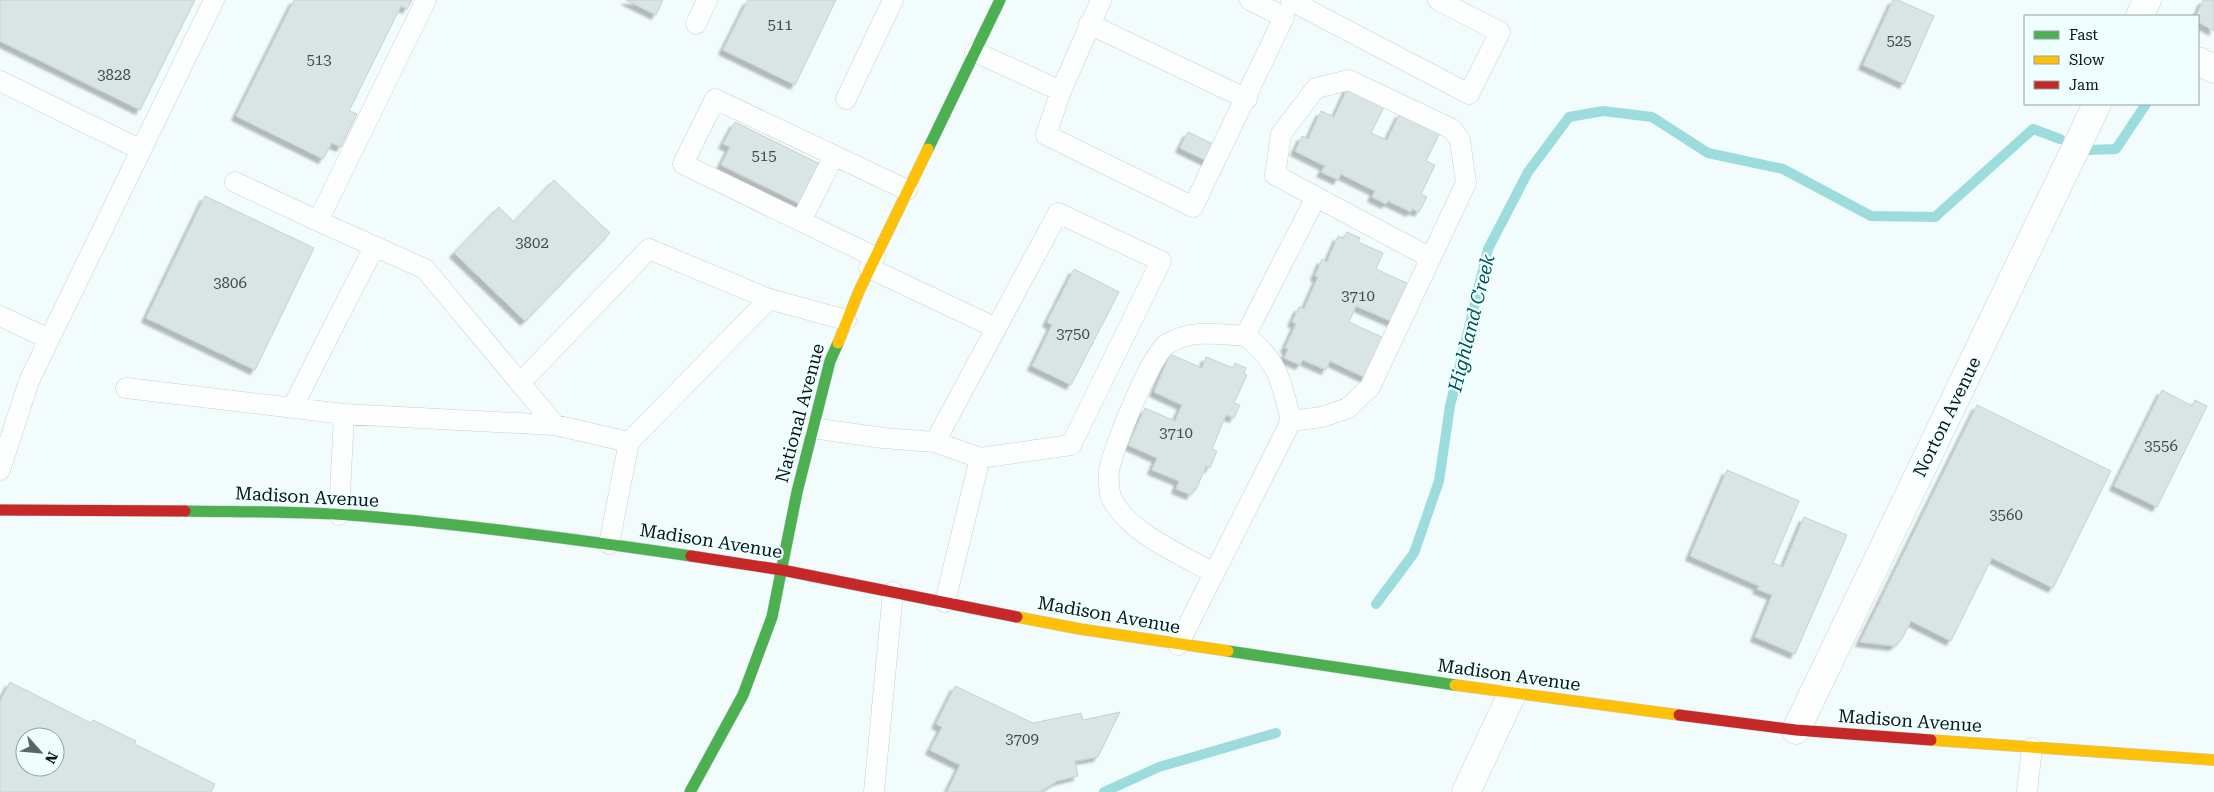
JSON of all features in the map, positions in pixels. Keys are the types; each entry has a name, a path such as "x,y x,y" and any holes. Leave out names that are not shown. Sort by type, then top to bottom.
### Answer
{"main road":[{"name":"National Avenue","path":"690,792 743,695 772,617 812,428 830,361 846,320 1000,0"},
{"name":"Madison Avenue","path":"0,510 194,510 339,515 480,528 609,544 782,570 1070,627 1178,645 1512,694 1796,730 2214,760"}],"street":[{"path":"2140,15 2148,0"},
{"path":"2199,62 2214,69"},
{"name":"Norton Avenue","path":"1796,730 2097,105"},
{"path":"1466,792 1512,694"}],"lane":[{"path":"0,470 29,382 214,0"},
{"path":"318,221 426,0"},
{"path":"696,24 707,0"},
{"path":"846,99 894,0"},
{"path":"1101,0 1088,24 1060,91 1046,135 1193,207 1289,6"},
{"path":"1250,0 1289,6 1469,94 1500,32 1438,0"},
{"path":"1088,24 1246,99"},
{"path":"975,52 1060,91"},
{"path":"1291,421 1322,417 1348,408 1370,387 1431,258 1466,183 1460,140 1452,129 1349,80 1316,88 1281,134 1275,175 1431,258"},
{"path":"0,81 141,150"},
{"path":"907,190 715,99 683,164 801,221 872,263 996,328"},
{"path":"801,221 834,156"},
{"path":"235,182 425,269 555,425"},
{"path":"1245,336 1316,197"},
{"path":"812,428 883,438 935,442 980,458 1071,444 1161,261 1058,213 935,442"},
{"path":"292,408 374,247"},
{"path":"520,383 649,249 769,298 846,320"},
{"path":"609,544 629,442 769,298"},
{"path":"0,316 49,340"},
{"path":"1178,645 1291,421 1276,369 1261,348 1245,336 1212,333 1185,335 1165,345 1149,372 1121,434 1108,472 1112,500 1132,524 1165,546 1214,573"},
{"path":"126,388 344,414 555,425 629,442"},
{"path":"339,515 344,414"},
{"path":"945,602 980,458"},
{"path":"874,792 893,592"},
{"path":"2028,792 2032,748"}],"building":[{"path":"0,0 195,0 140,110 0,41"},
{"path":"294,0 412,0 407,9 401,6 349,111 357,114 341,147 332,143 323,159 236,116"},
{"path":"626,0 663,0 656,15"},
{"path":"748,0 836,0 795,85 723,50"},
{"path":"1893,0 1898,0 1934,16 1904,84 1863,65"},
{"path":"2203,0 2214,0 2214,31 2199,23 2199,15 2196,15"},
{"path":"1348,87 1385,105 1371,133 1387,140 1400,113 1440,133 1426,161 1435,165 1421,194 1427,197 1419,212 1412,209 1411,212 1388,201 1386,204 1372,197 1375,191 1341,174 1338,180 1321,172 1325,166 1295,151 1302,136 1308,139 1321,111 1334,117"},
{"path":"735,122 822,165 802,205 721,165 730,147 723,144"},
{"path":"1188,132 1217,146 1209,162 1180,148"},
{"path":"554,180 610,233 525,321 454,253 499,207 514,222"},
{"path":"205,196 314,248 255,370 146,318"},
{"path":"1347,232 1360,238 1358,242 1383,253 1376,269 1411,285 1395,323 1356,306 1349,322 1384,338 1366,378 1330,361 1326,370 1303,360 1300,365 1284,358 1288,349 1285,348 1296,324 1292,322 1299,307 1304,309 1318,277 1315,276 1322,259 1327,262 1338,236 1343,239"},
{"path":"1074,269 1119,292 1071,385 1032,366 1052,325 1047,322"},
{"path":"1170,354 1202,368 1206,357 1233,368 1235,363 1246,368 1244,374 1247,375 1234,403 1240,405 1234,418 1226,415 1212,449 1217,451 1210,468 1206,466 1196,490 1194,489 1191,495 1176,489 1179,481 1152,470 1157,458 1128,445 1145,408 1175,421 1182,405 1154,392"},
{"path":"2162,390 2192,406 2195,400 2207,406 2157,507 2114,486"},
{"path":"1977,405 2111,471 2053,588 1992,558 1951,641 1911,621 1902,639 1894,646 1860,642"},
{"path":"1727,470 1799,501 1773,563 1783,567 1804,517 1847,535 1795,654 1755,637 1772,595 1757,589 1759,586 1690,556"},
{"path":"10,682 91,723 93,720 136,741 135,744 215,784 211,792 0,792 0,702"},
{"path":"955,686 1033,723 1081,713 1083,720 1120,712 1098,757 1075,761 1078,776 1057,781 1040,792 947,792 960,765 930,750 942,727 936,724"}],"waterway":[{"name":"Highland Creek","path":"2088,150 2116,149 2145,105"},
{"name":"Highland Creek","path":"1376,604 1414,553 1439,481 1450,406 1488,249 1528,172 1569,117 1603,111 1652,117 1708,153 1783,169 1871,216 1935,217 2033,129 2060,139"},
{"name":"Highland Creek","path":"1104,792 1159,767 1276,733"}],"traffic: fast":[{"path":"928,149 1000,0"},
{"path":"690,792 743,695 772,617 797,492 830,361 838,343"},
{"path":"185,511 319,513 363,516 527,533 691,556"},
{"path":"1228,651 1455,685"}],"traffic: slow":[{"path":"838,343 859,291 928,149"},
{"path":"1017,617 1080,629 1228,651"},
{"path":"1455,685 1679,715"},
{"path":"1931,740 2214,760"}],"traffic: jam":[{"path":"0,510 185,511"},
{"path":"691,556 782,570 1017,617"},
{"path":"1679,715 1796,730 1931,740"}]}
